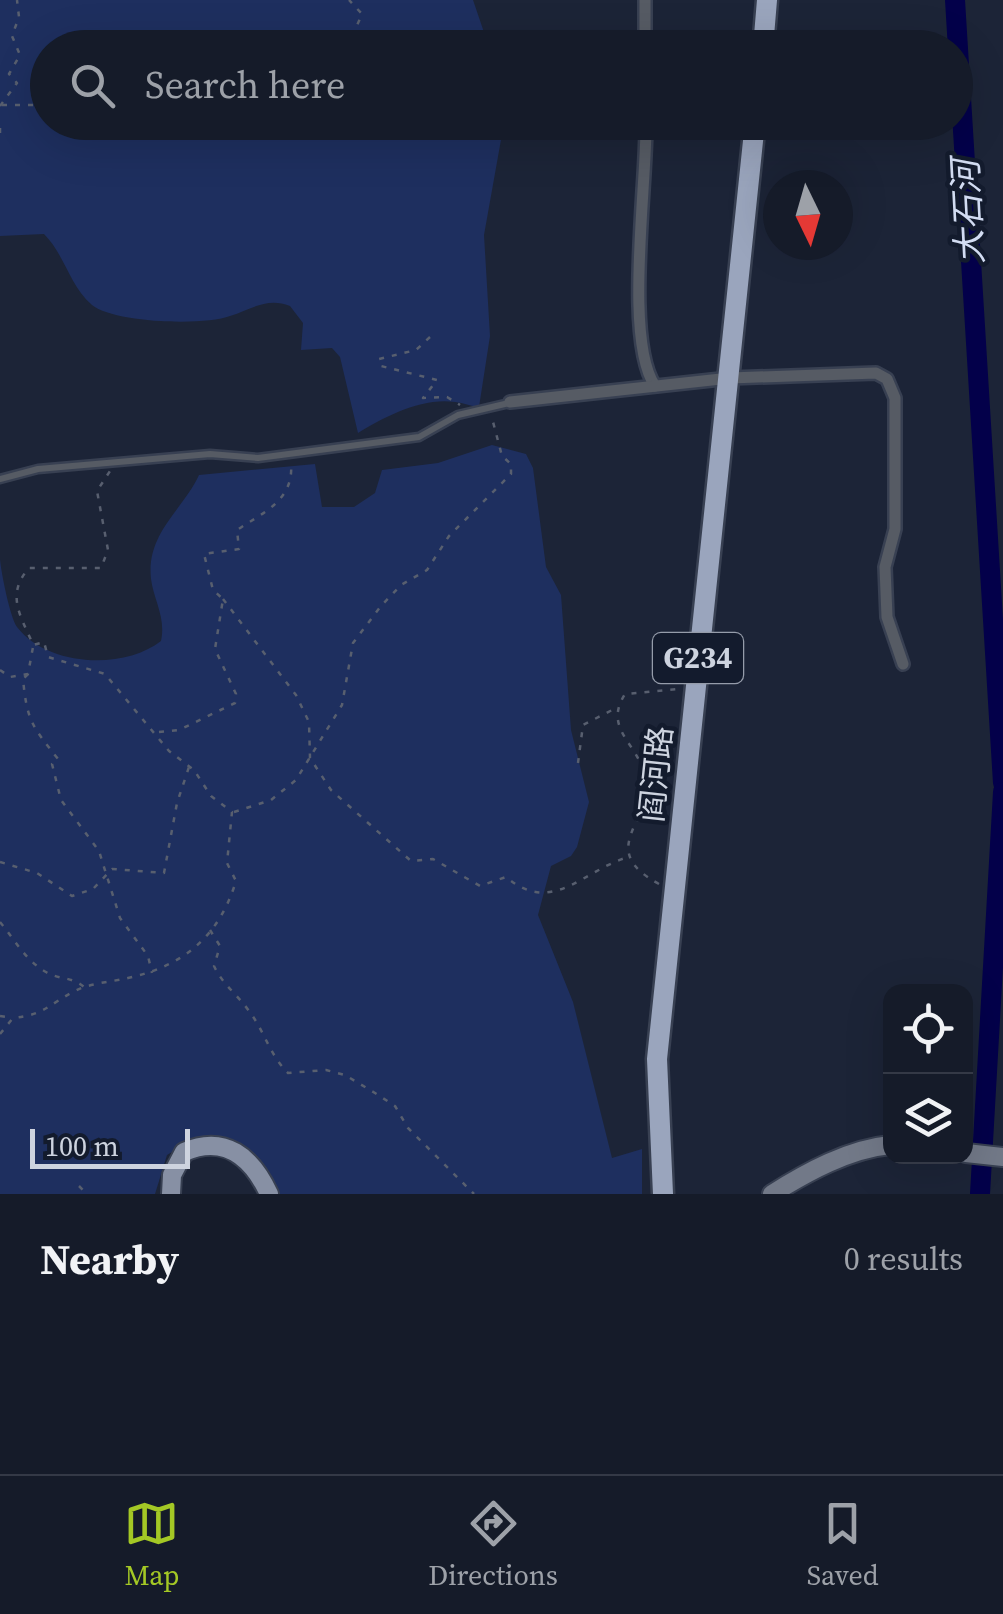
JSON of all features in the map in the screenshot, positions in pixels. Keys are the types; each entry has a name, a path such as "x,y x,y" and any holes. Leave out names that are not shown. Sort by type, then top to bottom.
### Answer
{"highway":[{"path":"764,30 767,0"},
{"name":"阎河路","path":"664,1194 657,1060 753,140"}],"main road":[{"path":"171,1194 172,1176 184,1152 221,1146 236,1150 250,1162 268,1194"}],"street":[{"path":"644,30 645,0"},
{"path":"645,140 639,319 644,370 655,386"},
{"path":"510,402 730,378 876,372 887,379 895,398 895,529 885,567 887,618 903,664"},
{"path":"772,1194 819,1168 883,1146"},
{"path":"973,1154 1003,1157"}],"lane":[{"path":"0,479 38,469 210,454 258,458 419,437 470,410 510,402"}],"path":[{"path":"0,106 18,83 9,74 20,56 13,46 19,17 17,0"},
{"path":"349,0 362,14 354,30"},
{"path":"0,106 30,105"},
{"path":"0,128 0,135"},
{"path":"430,338 416,350 380,359 382,366 430,375 437,380 423,398 447,397 470,410"},
{"path":"232,812 271,800 296,780 342,705 353,643 381,606 401,585 426,570 449,536 510,474 490,406"},
{"path":"290,454 292,480 279,503 237,530 239,549 204,554 213,590 296,696 309,722 310,758 331,790 411,861 434,859 480,886 506,876 532,893 566,890 593,870 628,857"},
{"path":"118,462 96,491 108,550 101,568 29,568 20,578 15,609 34,645 28,674 23,679 24,709 32,730 58,759 52,764 61,800 100,851 120,918 148,956 152,973"},
{"path":"157,732 179,730 235,703 236,694 215,649 223,599"},
{"path":"34,645 44,642 48,656 104,674 169,750 189,766 211,796 232,812"},
{"path":"0,670 10,678 28,674"},
{"path":"578,763 582,725 617,707 626,694 695,688"},
{"path":"617,707 617,728 644,769 646,789 627,840 628,857 644,876 674,892"},
{"path":"0,862 37,873 72,896 93,889 112,869 164,872 177,803 189,766"},
{"path":"0,1016 40,1015 85,988 152,973 182,961 230,900 236,881 227,863 232,812"},
{"path":"0,922 26,958 50,975 72,977 85,988"},
{"path":"210,928 220,946 214,966 222,983 249,1010 270,1056 288,1073 326,1070 346,1075 395,1106 408,1128 474,1194"},
{"path":"0,1034 13,1018"},
{"path":"79,1186 87,1194"}],"shaded area":[{"path":"0,0 473,0 483,30 30,30 30,140 501,140 484,235 490,336 479,407 430,402 391,415 358,433 340,357 332,348 301,350 303,323 290,306 267,303 201,321 119,316 103,311 84,297 44,234 0,236"},
{"path":"492,445 526,454 533,468 546,567 561,595 571,730 589,802 577,847 571,856 551,866 538,915 573,1002 612,1158 642,1149 642,1194 280,1194 260,1163 247,1152 234,1144 203,1141 167,1155 155,1194 0,1194 0,559 14,622 31,640 66,657 127,657 161,641 161,617 151,579 154,548 199,475 315,464 322,507 354,507 375,493 382,470 438,463"}],"waterway":[{"name":"大石河","path":"955,0 957,30"},
{"name":"大石河","path":"964,140 1003,783"},
{"name":"大石河","path":"980,1194 1003,792"}]}
